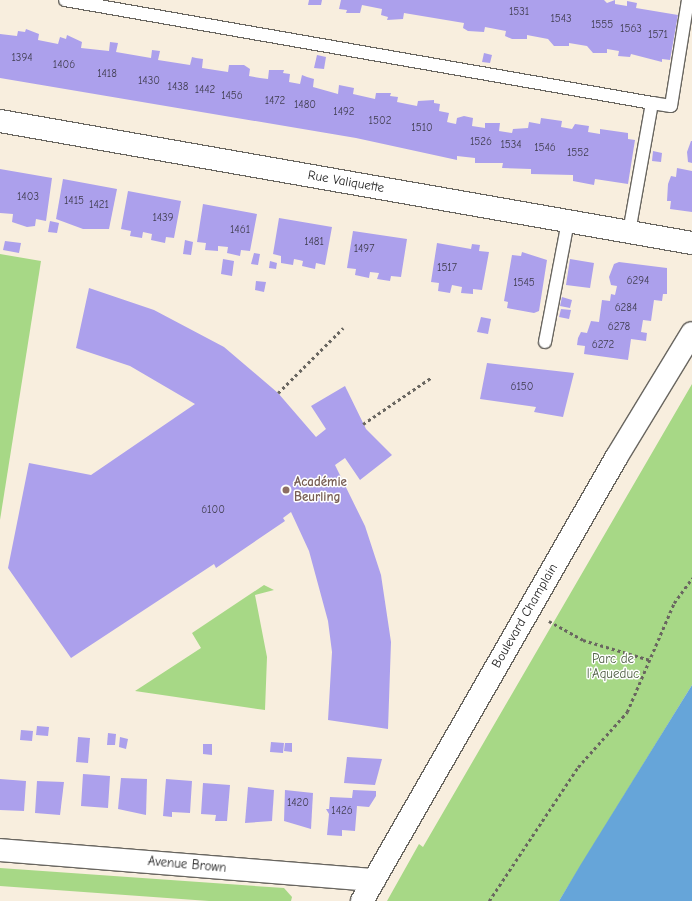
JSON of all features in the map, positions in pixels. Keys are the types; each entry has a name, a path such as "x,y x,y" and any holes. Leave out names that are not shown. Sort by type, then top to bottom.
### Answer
{"street":[{"name":"Rue Valiquette","path":"0,121 692,243"},
{"name":"Boulevard Champlain","path":"362,901 528,610 692,333"},
{"name":"Avenue Brown","path":"0,850 374,880"}],"lane":[{"path":"66,0 671,106 688,0"},
{"path":"629,232 652,103"},
{"path":"545,342 568,220"}],"path":[{"path":"278,393 343,328"},
{"path":"363,424 432,377"},
{"path":"489,901 578,767 627,712 674,603 692,578"},
{"path":"549,621 583,640 650,660"}],"green space":[{"path":"0,254 41,261 0,520"},
{"name":"Parc de l'Aqueduc","path":"692,384 692,685 559,901 387,901 419,844 423,847"},
{"path":"264,585 274,590 255,595 267,657 265,710 135,691 201,648 192,633"},
{"path":"0,868 284,888 292,897 291,901 209,901 0,886"}],"water":[{"path":"692,685 692,901 559,901 581,864"}],"building":[{"path":"309,0 322,0 321,5 308,5"},
{"path":"341,0 604,0 607,3 615,0 615,4 627,6 627,1 637,3 636,8 678,15 670,60 662,59 662,62 631,54 630,57 618,56 619,51 607,49 607,53 593,53 587,46 569,43 569,46 554,46 548,39 527,35 527,39 512,39 505,36 506,31 485,27 484,32 468,31 463,28 464,23 404,13 403,19 387,20 388,17 381,15 382,9 362,5 360,13 346,13 347,10 339,9"},
{"path":"26,29 39,34 38,40 58,44 60,37 66,39 67,35 82,42 81,48 109,51 110,42 118,43 116,52 151,58 152,50 160,51 158,60 190,65 192,57 203,59 202,68 228,72 229,65 244,65 250,69 249,76 260,78 268,79 269,70 284,70 283,73 290,74 289,82 300,84 302,75 314,79 313,87 338,94 339,85 354,88 353,94 375,99 376,93 391,93 390,96 398,97 397,102 417,106 418,101 434,100 434,103 440,104 439,111 449,113 447,122 456,124 457,118 464,116 473,118 472,126 485,128 485,123 500,123 499,131 512,133 513,129 528,128 529,122 540,124 541,118 562,121 561,127 572,129 575,124 589,126 588,132 600,134 600,129 628,133 628,139 635,140 628,184 595,179 594,185 573,181 573,175 531,174 531,169 502,168 503,163 475,163 475,158 457,156 457,160 356,138 0,78 0,34 17,36 18,31 25,32"},
{"path":"484,53 492,55 490,63 482,62"},
{"path":"317,55 326,57 324,69 314,68"},
{"path":"691,141 692,163 688,162 687,152"},
{"path":"653,151 662,153 661,162 652,161"},
{"path":"677,168 692,171 692,212 670,209 671,201 667,201 668,184 671,176 676,177"},
{"path":"0,169 52,178 46,221 36,219 35,226 27,227 12,222 13,214 0,213"},
{"path":"63,179 117,189 109,229 83,229 56,219"},
{"path":"128,191 181,201 174,238 166,237 165,243 151,240 152,234 143,232 142,238 130,236 131,231 121,229"},
{"path":"203,204 257,214 250,251 241,250 240,256 227,253 228,247 218,246 218,251 205,250 206,243 197,242"},
{"path":"279,218 332,227 325,265 316,263 315,269 302,266 303,261 294,259 293,265 281,263 281,256 273,254"},
{"path":"50,221 59,223 57,233 48,232"},
{"path":"353,231 407,239 401,277 391,276 390,281 377,279 379,273 370,272 369,278 355,275 356,269 347,268"},
{"path":"185,240 193,242 191,255 183,254"},
{"path":"5,241 21,243 19,253 3,250"},
{"path":"437,243 471,249 472,244 480,245 479,251 489,252 482,290 473,289 473,294 461,293 462,287 452,285 450,293 438,291 439,283 431,282"},
{"path":"522,252 547,260 539,311 534,313 507,308 508,302 504,301 512,255 521,256"},
{"path":"254,253 260,254 258,265 251,264"},
{"path":"223,259 234,261 232,276 221,274"},
{"path":"570,259 594,263 590,288 566,285"},
{"path":"270,261 277,263 276,269 269,268"},
{"path":"619,262 667,268 667,294 663,294 662,301 654,300 651,321 643,320 641,332 647,333 646,341 631,339 628,360 584,354 585,346 577,345 578,338 581,332 587,333 591,321 599,322 602,300 610,301 611,294 615,295 617,286 611,285 609,277 614,264"},
{"path":"256,281 266,282 264,292 255,290"},
{"path":"89,288 154,310 224,347 278,393 316,437 326,429 311,406 345,386 366,429 392,455 360,480 345,458 335,465 365,526 381,575 391,642 388,729 328,720 332,652 328,621 309,551 291,512 283,518 285,521 216,568 214,564 71,658 8,568 29,463 91,475 195,404 130,366 76,348"},
{"path":"562,297 572,300 570,308 560,306"},
{"path":"561,309 571,310 569,319 559,317"},
{"path":"481,317 491,319 488,334 477,332"},
{"path":"487,363 574,373 563,417 534,412 536,407 480,399"},
{"path":"37,726 49,727 48,736 36,735"},
{"path":"21,730 33,731 32,741 20,740"},
{"path":"108,733 116,734 115,745 107,745"},
{"path":"78,737 90,738 88,763 76,762"},
{"path":"120,737 128,739 126,749 119,747"},
{"path":"271,742 284,743 283,753 270,752"},
{"path":"285,743 292,743 292,752 284,751"},
{"path":"203,744 212,744 212,755 203,754"},
{"path":"347,757 382,759 375,785 344,783"},
{"path":"83,774 110,776 108,808 81,806"},
{"path":"121,778 147,779 146,815 118,809"},
{"path":"0,779 26,781 24,811 0,810"},
{"path":"166,779 192,781 190,813 172,812 172,817 163,816"},
{"path":"37,781 64,782 60,815 35,813"},
{"path":"203,783 230,785 227,821 215,821 216,815 201,814"},
{"path":"248,787 274,790 272,821 245,823"},
{"path":"285,790 313,793 311,829 284,821"},
{"path":"353,790 376,791 376,796 369,807 357,806 355,831 342,830 342,836 327,835 329,814 326,809 329,809 330,797 352,798"}],"place":[{"name":"Académie Beurling","path":"286,490"}]}
